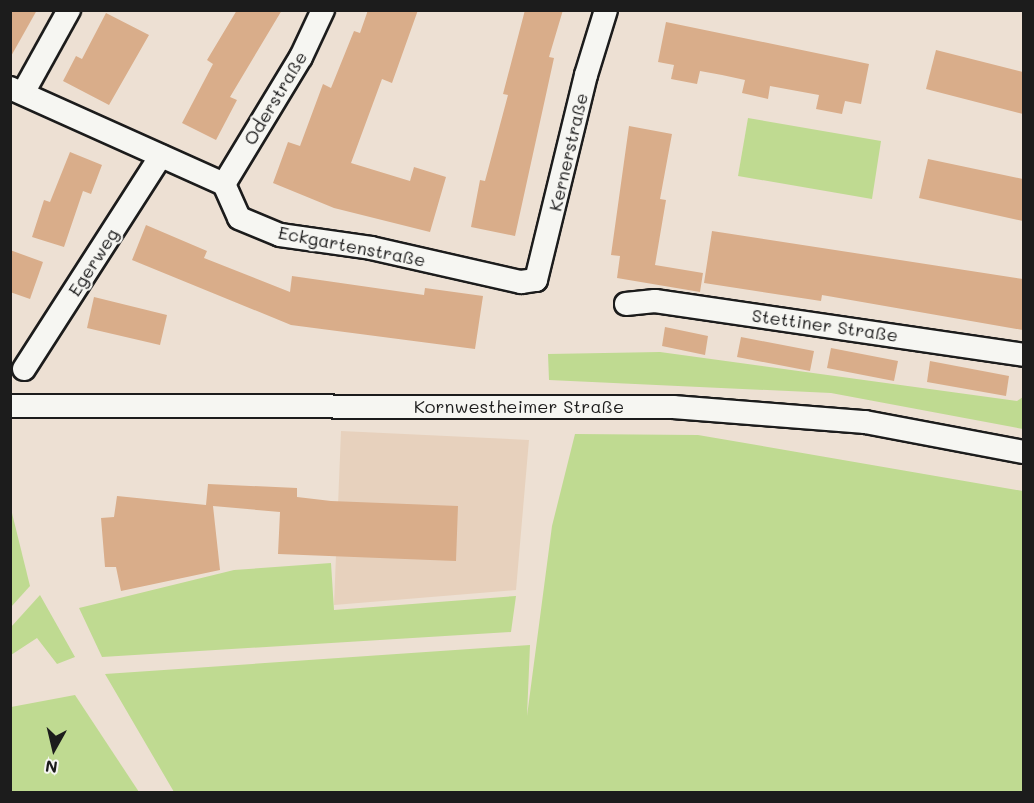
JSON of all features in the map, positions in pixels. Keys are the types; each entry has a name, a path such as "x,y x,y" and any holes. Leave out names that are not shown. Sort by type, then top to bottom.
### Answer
{"street":[{"path":"69,10 17,90 224,183"},
{"name":"Oderstraße","path":"224,183 301,57 323,10"},
{"name":"Kernerstraße","path":"521,282 536,280 542,267 586,75 606,10"},
{"name":"Egerweg","path":"24,369 162,156"},
{"name":"Eckgartenstraße","path":"224,183 239,218 280,235 371,248 521,282"},
{"name":"Stettiner Straße","path":"626,304 655,301 1023,355"},
{"name":"Kornwestheimer Straße","path":"10,406 674,407 866,422 1023,452"}],"shaded area":[{"path":"341,431 529,440 516,590 334,605"}],"green space":[{"path":"748,118 881,141 872,199 738,176"},
{"path":"660,352 1017,401 1023,397 1023,429 831,393 549,380 548,354"},
{"path":"575,434 698,435 1023,491 1023,792 174,792 105,674 530,645 527,716 552,526"},
{"path":"10,505 30,586 11,607 10,607"},
{"path":"331,563 334,610 516,596 511,632 102,657 79,608 234,570"},
{"path":"40,595 75,657 57,664 37,638 11,655 11,627"},
{"path":"75,695 139,792 11,792 11,707"}],"building":[{"path":"10,10 37,10 10,58"},
{"path":"237,10 282,10 230,97 237,100 216,140 182,123 213,64 207,60"},
{"path":"368,10 418,10 392,83 382,79 351,163 410,181 414,167 446,177 430,232 334,208 273,183 288,142 300,146 323,84 331,88 354,31 360,33"},
{"path":"525,10 563,10 549,57 554,58 515,236 471,227 480,180 485,181 508,95 503,94"},
{"path":"106,13 149,35 109,105 63,81 76,56 82,59"},
{"path":"666,22 869,64 861,104 845,101 842,114 816,109 819,95 770,86 768,99 742,93 745,80 722,75 700,71 697,84 671,79 674,65 658,62"},
{"path":"936,50 1023,72 1023,114 926,89"},
{"path":"629,126 672,134 660,199 666,200 655,265 703,273 700,292 617,278 620,256 611,255"},
{"path":"70,152 102,165 91,194 83,191 64,247 32,237 44,200 50,202"},
{"path":"928,159 1023,179 1023,221 919,198"},
{"path":"146,225 207,251 204,258 290,292 292,276 424,295 425,288 483,296 475,349 291,325 132,260"},
{"path":"712,231 1023,279 1023,330 822,295 821,301 704,283"},
{"path":"10,250 43,262 30,299 10,292"},
{"path":"94,297 167,315 160,345 87,328"},
{"path":"665,327 708,336 705,355 662,346"},
{"path":"741,337 814,351 810,371 737,357"},
{"path":"831,348 898,361 894,381 827,368"},
{"path":"930,361 1009,376 1006,396 927,382"},
{"path":"208,484 297,488 297,497 331,501 458,506 456,561 278,554 280,512 213,506 220,570 121,591 116,567 105,567 101,518 114,517 117,496 206,505"}]}
